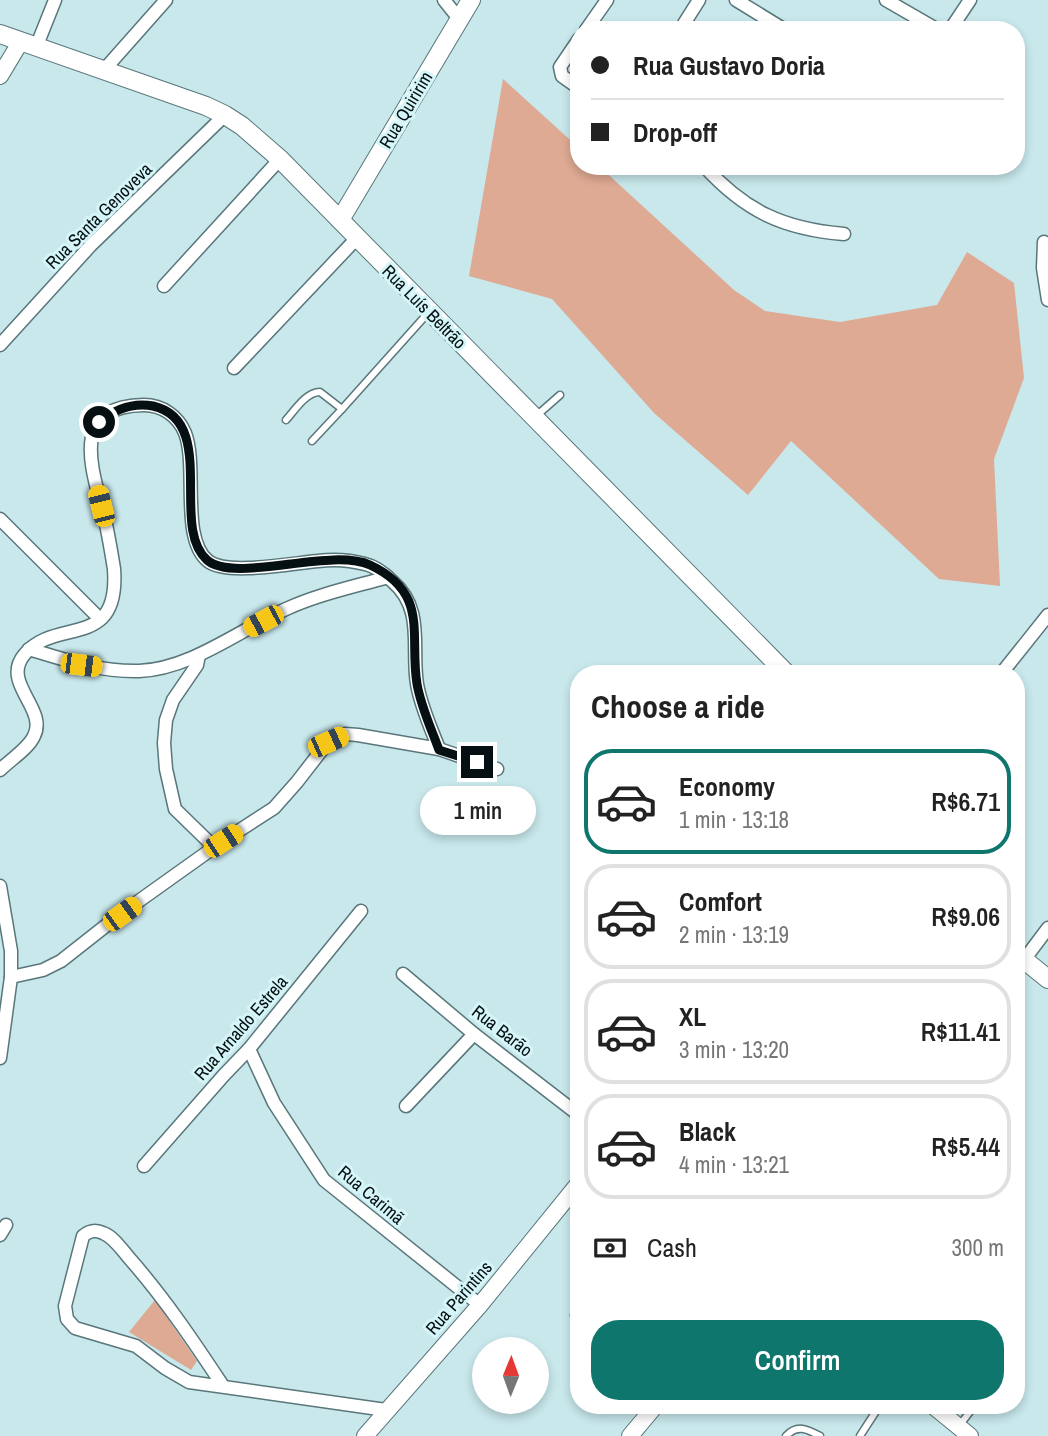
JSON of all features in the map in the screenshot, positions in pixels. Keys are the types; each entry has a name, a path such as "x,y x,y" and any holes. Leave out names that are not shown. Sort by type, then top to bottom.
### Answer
{"main road":[{"name":"Rua Quiririm","path":"340,220 471,0"},
{"name":"Rua Luís Beltrão","path":"0,34 184,97 225,115 280,159 778,665"},
{"path":"1025,965 1048,979"}],"street":[{"path":"0,76 29,43 55,0"},
{"path":"104,70 166,0"},
{"path":"444,0 460,20"},
{"path":"592,21 607,0"},
{"path":"686,21 699,0"},
{"path":"736,0 767,21"},
{"path":"886,0 922,21"},
{"path":"956,21 970,0"},
{"path":"570,52 560,67 562,76 570,82"},
{"name":"Rua Santa Genoveva","path":"0,345 91,245 225,115"},
{"path":"164,286 280,159"},
{"path":"713,175 738,200 771,219 822,232 844,234"},
{"path":"234,368 357,238"},
{"path":"1032,258 1046,239"},
{"path":"1046,239 1043,268 1048,300"},
{"path":"0,770 35,735 36,716 19,686 20,660 29,649 52,637 78,632 100,619 111,603 116,588 107,527 90,464 92,433 99,422 110,413 132,405 149,405 163,409 177,419 185,434 196,539 200,552 209,562 226,567 257,568 338,560 368,564 399,587 413,611 417,680 421,701 439,750"},
{"path":"0,519 100,619"},
{"path":"29,649 81,665 140,671 169,666 199,655 284,610 320,595 388,577"},
{"path":"1008,665 1048,615"},
{"path":"199,655 197,665 173,700 166,720 165,756 175,809 214,848"},
{"path":"11,977 43,970 61,961 122,914 274,808 328,742 345,734 378,737 439,750 497,769"},
{"path":"0,886 11,951 11,977 0,1058"},
{"name":"Rua Arnaldo Estrela","path":"144,1166 249,1049 361,911"},
{"path":"1025,954 1048,928"},
{"name":"Rua Barão","path":"403,974 474,1034 570,1108"},
{"path":"406,1106 474,1034"},
{"name":"Rua Carimã","path":"249,1049 274,1102 324,1180 480,1305"},
{"name":"Rua Parintins","path":"365,1436 480,1305 570,1195"},
{"path":"223,1386 173,1311 112,1238 97,1231 90,1231 83,1236 65,1306 67,1318 75,1328 136,1346 189,1382 386,1410"},
{"path":"630,1436 648,1414"},
{"path":"943,1414 964,1431"}],"lane":[{"path":"312,441 429,312"},
{"path":"286,420 316,391 342,409"},
{"path":"534,418 560,395"},
{"path":"860,1436 874,1414"},
{"path":"964,1431 971,1414"},
{"path":"786,1436 801,1428 820,1436"}],"shaded area":[{"path":"503,79 570,140 570,175 609,175 734,290 765,311 840,322 937,305 967,252 1014,283 1024,378 994,459 1000,586 939,579 791,441 748,495 654,413 552,299 469,276"},
{"path":"155,1300 197,1361 191,1370 129,1332"}],"route":[{"path":"99,422 110,413 132,405 149,405 163,409 177,419 185,434 189,453 191,509 196,539 200,552 209,562 217,566 257,568 338,560 368,564 388,577 399,587 413,611 417,680 421,701 439,750 477,762"}]}
